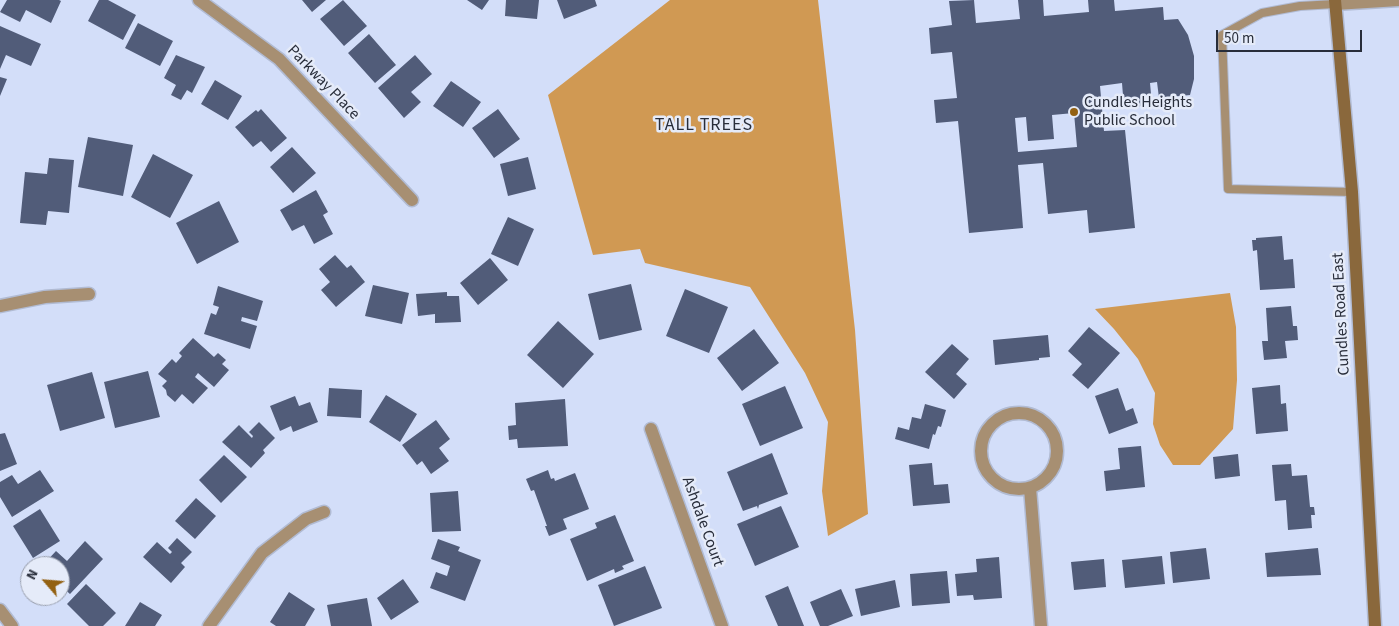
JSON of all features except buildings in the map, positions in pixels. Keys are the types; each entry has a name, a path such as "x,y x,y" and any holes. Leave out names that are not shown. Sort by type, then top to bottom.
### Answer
{"main road":[{"name":"Cundles Road East","path":"1335,2 1352,192 1375,626"}],"street":[{"name":"Parkway Place","path":"200,0 279,59 412,200"},
{"path":"1335,2 1399,0"},
{"path":"0,306 45,297 89,294"},
{"path":"1012,413 1028,413 1040,418 1048,425 1056,440 1058,453 1054,467 1044,480 1030,488 1018,489 995,481 984,466 981,453 982,441 987,430 994,422 1012,413"},
{"name":"Ashdale Court","path":"651,429 722,626"},
{"path":"1030,488 1041,626"},
{"path":"209,626 262,553 306,519 324,512"},
{"path":"0,610 12,626"},
{"path":"1368,626 1375,626"}],"lane":[{"path":"1335,2 1300,6 1262,14 1222,35 1228,190 1352,192"}],"shaded area":[{"path":"670,0 818,0 855,330 868,514 828,536 822,491 828,422 805,373 750,287 645,263 640,249 593,255 548,95"},
{"path":"1230,293 1236,327 1237,380 1233,429 1200,465 1173,465 1160,445 1153,424 1155,393 1138,359 1095,309"}],"place":[{"name":"Cundles Heights Public School","path":"1074,112"}],"district":[{"name":"TALL TREES","path":"704,126"}]}
